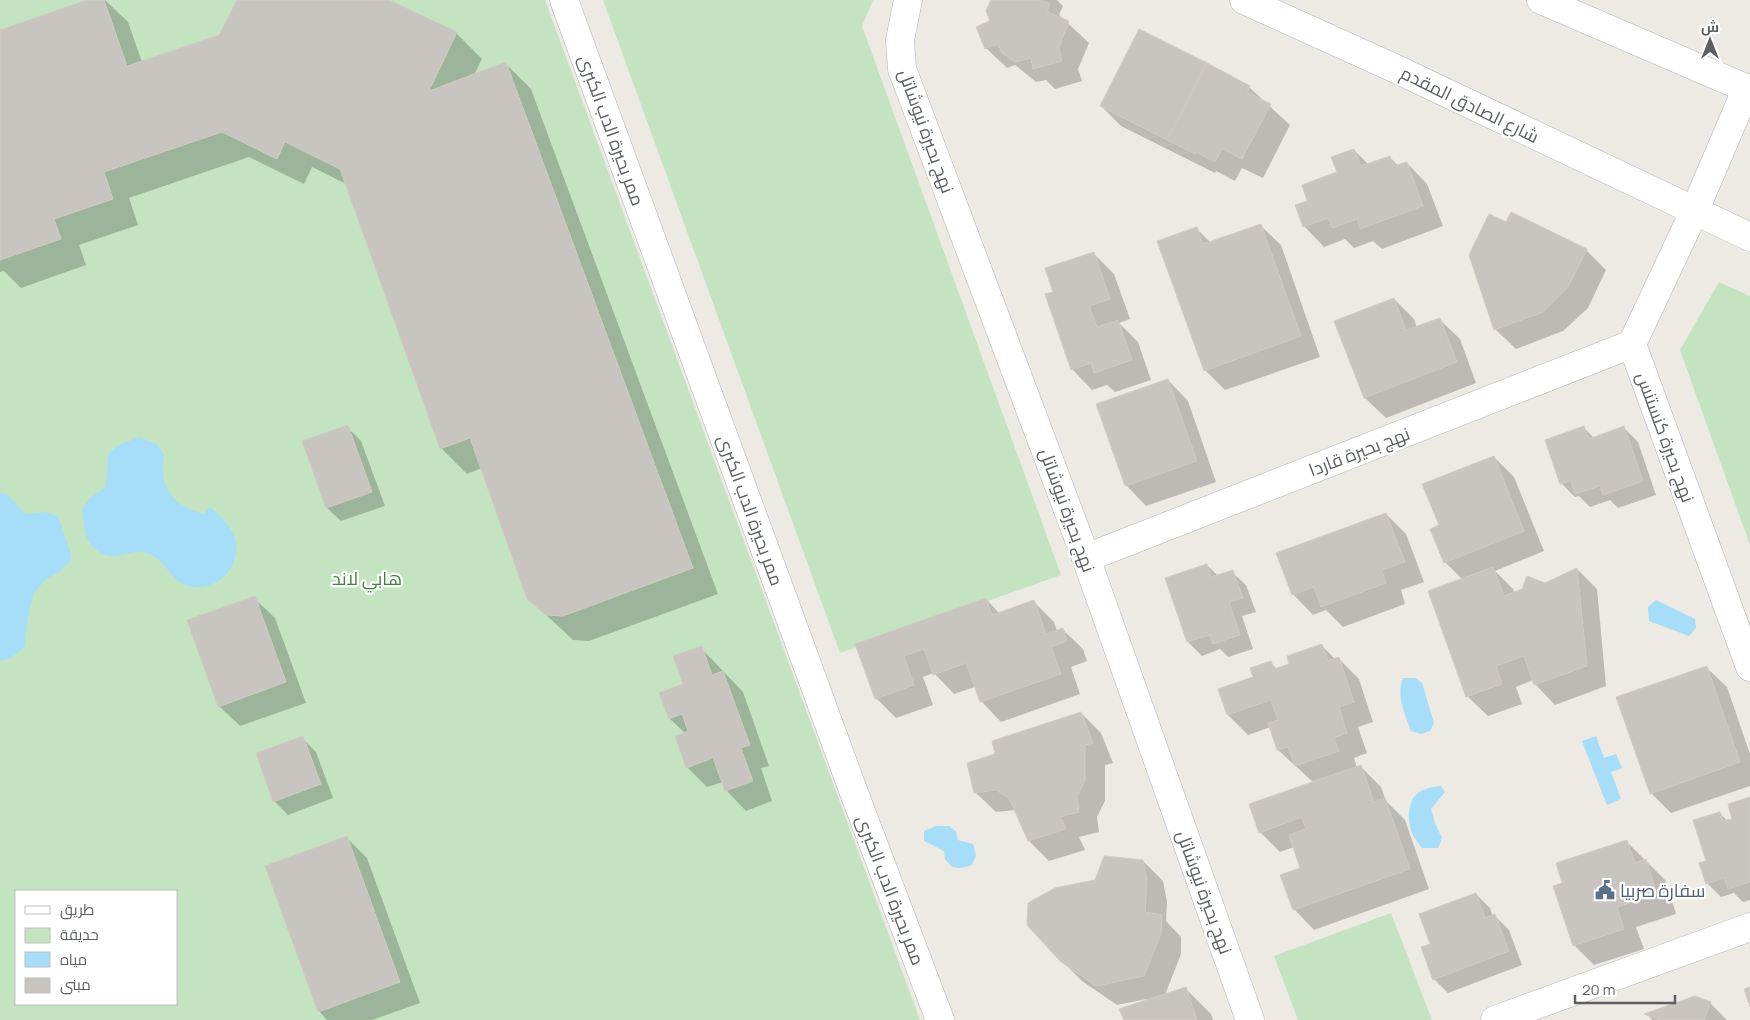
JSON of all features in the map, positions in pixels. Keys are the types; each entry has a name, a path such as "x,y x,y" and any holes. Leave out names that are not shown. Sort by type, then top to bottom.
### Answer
{"street":[{"name":"ممر بحيرة الدب الكبرى","path":"564,0 853,790 940,1020"},
{"name":"نهج بحيرة نيوشاتل","path":"908,0 900,40 902,69 1086,558 1250,1020"},
{"name":"شارع الصادق المقدم","path":"1244,0 1394,68 1750,237"},
{"path":"1541,0 1749,87 1694,212 1632,344"},
{"name":"نهج بحيرة قاردا","path":"1086,558 1632,344"},
{"name":"نهج بحيرة كنستنس","path":"1632,344 1750,667"},
{"path":"1495,1020 1750,927"}],"green space":[{"name":"هابي لاند","path":"0,0 545,0 920,1020 0,1020"},
{"path":"603,0 873,0 862,26 1061,575 840,653"},
{"path":"1719,282 1750,296 1750,545 1680,350"},
{"path":"1391,913 1432,1020 1298,1020 1274,956"}],"water":[{"path":"139,437 158,445 164,455 163,477 170,494 184,506 204,514 210,507 225,521 233,532 236,552 232,566 228,573 215,583 208,586 192,587 177,580 159,560 151,555 138,552 110,556 101,553 90,543 86,535 82,509 90,498 106,487 108,454 119,445"},
{"path":"0,493 7,494 25,514 44,512 58,516 71,554 70,561 62,570 46,579 34,593 29,610 24,648 9,659 0,661"},
{"path":"1656,600 1695,619 1696,628 1689,636 1649,621 1648,607"},
{"path":"1403,678 1415,678 1422,683 1434,723 1430,731 1421,734 1411,731 1400,692"},
{"path":"1596,736 1604,758 1616,754 1622,768 1611,772 1621,799 1607,805 1582,741"},
{"path":"1441,786 1445,792 1431,809 1442,838 1438,848 1422,848 1411,830 1409,819 1410,807 1418,793 1429,788"},
{"path":"936,826 949,826 956,832 958,840 973,844 976,855 972,865 961,868 952,867 945,859 944,851 924,841 924,831"}],"building":[{"path":"87,0 104,0 127,66 219,35 237,0 389,0 457,32 429,91 506,62 693,568 563,616 546,615 527,599 470,438 440,449 340,169 285,142 277,159 222,132 104,172 113,199 54,219 61,239 0,260 0,30"},
{"path":"991,0 1040,0 1050,4 1047,12 1069,21 1059,48 1062,61 1033,69 1031,58 1015,62 1001,52 998,44 985,49 976,27 990,21 986,11"},
{"path":"1139,29 1207,63 1167,140 1100,106"},
{"path":"1207,63 1250,86 1247,92 1271,104 1242,159 1222,149 1215,162 1167,140"},
{"path":"1354,149 1361,166 1390,156 1394,166 1407,162 1423,206 1360,229 1357,219 1332,228 1328,218 1303,227 1295,205 1307,201 1302,185 1337,172 1331,157"},
{"path":"1511,212 1587,249 1568,287 1543,312 1494,330 1469,255 1489,214 1506,222"},
{"path":"1261,224 1301,336 1204,371 1157,241 1197,227 1203,244"},
{"path":"1094,252 1110,299 1089,306 1097,327 1118,320 1132,360 1094,373 1091,363 1071,370 1045,294 1053,292 1045,268"},
{"path":"1394,298 1406,330 1440,318 1457,362 1364,398 1334,321"},
{"path":"1168,379 1197,461 1125,486 1096,404"},
{"path":"348,425 372,492 326,508 302,441"},
{"path":"1584,426 1589,439 1624,426 1643,481 1603,495 1600,486 1575,494 1571,481 1560,484 1545,440"},
{"path":"1494,456 1524,531 1444,563 1430,529 1439,525 1422,484"},
{"path":"1386,513 1405,562 1382,570 1386,583 1321,607 1314,587 1292,595 1276,553"},
{"path":"1207,564 1211,577 1233,570 1243,598 1229,602 1240,635 1213,644 1210,635 1187,642 1165,578"},
{"path":"1493,567 1504,596 1522,589 1527,576 1545,583 1577,568 1587,666 1534,685 1524,656 1496,666 1502,684 1466,697 1428,591"},
{"path":"255,596 286,682 218,707 187,620"},
{"path":"986,598 992,615 1034,600 1046,634 1063,628 1067,641 1051,647 1061,674 980,702 966,663 933,675 924,649 904,656 914,685 875,699 855,644"},
{"path":"1322,644 1328,661 1339,657 1354,702 1339,707 1347,733 1334,738 1339,751 1295,766 1288,747 1277,750 1268,723 1278,720 1271,700 1227,715 1218,689 1253,677 1250,668 1271,661 1274,669 1289,664 1287,656"},
{"path":"702,646 712,675 723,671 750,745 741,748 753,781 725,791 713,758 686,768 675,736 688,731 682,714 669,719 659,693 683,684 673,656"},
{"path":"1707,666 1740,762 1650,794 1616,697"},
{"path":"1081,712 1093,743 1085,745 1085,781 1077,796 1079,812 1060,817 1066,829 1028,841 1009,798 996,790 974,793 967,763 995,754 992,741"},
{"path":"303,736 321,784 273,802 256,753"},
{"path":"1361,765 1374,802 1385,798 1410,869 1293,910 1280,875 1300,868 1289,835 1306,829 1302,817 1259,833 1249,804"},
{"path":"1750,797 1750,882 1728,889 1724,878 1706,884 1699,863 1706,861 1693,820 1720,812 1723,821 1732,819 1728,804"},
{"path":"347,836 400,982 318,1012 265,866"},
{"name":"سفارة صربيا","path":"1627,840 1635,863 1646,859 1657,894 1617,907 1624,929 1573,946 1553,886 1562,883 1556,863"},
{"path":"1104,856 1143,860 1147,881 1145,912 1162,915 1161,934 1144,976 1096,986 1060,961 1027,925 1028,903 1055,888 1095,880"},
{"path":"1476,893 1485,918 1495,914 1509,951 1433,980 1421,947 1430,944 1419,914"},
{"path":"1186,987 1197,1020 1124,1020 1119,1009"},
{"path":"1750,987 1750,1007 1744,989"},
{"path":"1695,996 1711,1002 1704,1020 1659,1020 1644,1014"}],"place":[{"name":"سفارة صربيا","path":"1605,890"}]}
